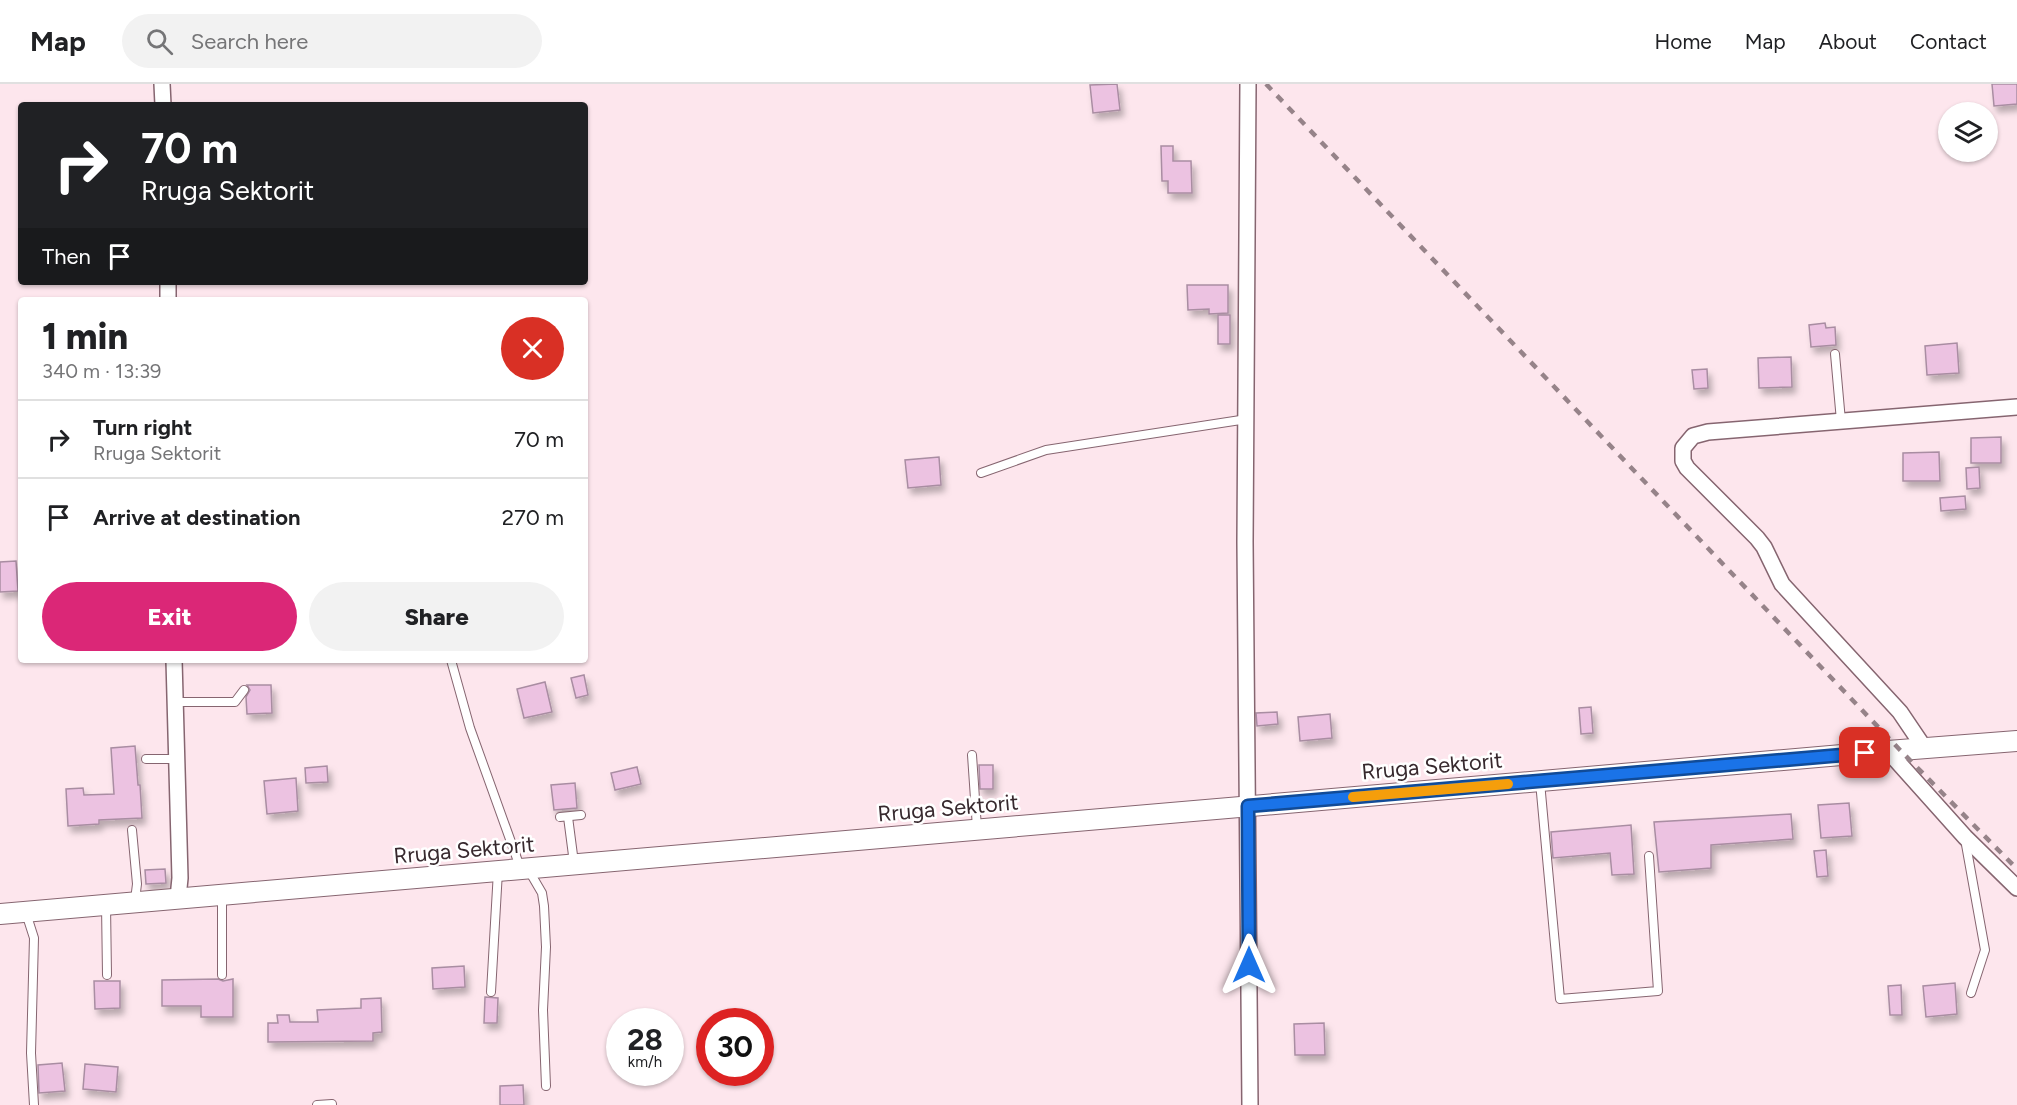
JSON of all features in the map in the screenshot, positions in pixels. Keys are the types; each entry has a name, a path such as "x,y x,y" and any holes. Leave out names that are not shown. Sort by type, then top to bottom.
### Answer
{"street":[{"path":"162,84 163,102"},
{"path":"1248,84 1245,553 1250,1105"},
{"path":"1925,749 1900,712 1782,584 1764,547 1757,538 1683,461 1683,448 1686,442 1697,434 2017,407"},
{"path":"174,663 180,878 178,898"},
{"name":"Rruga Sektorit","path":"0,914 2017,741"},
{"path":"1894,750 1965,837 2017,888"}],"lane":[{"path":"1834,354 1841,421"},
{"path":"981,473 1046,450 1247,419"},
{"path":"452,663 470,728 524,868 542,892 546,946 543,1010 546,1086"},
{"path":"175,702 235,702 244,690"},
{"path":"972,754 977,830"},
{"path":"146,759 177,759"},
{"path":"1540,781 1560,999 1658,991 1648,856"},
{"path":"575,864 564,817 581,815"},
{"path":"132,830 137,884 135,902"},
{"path":"1965,837 1985,950 1971,993"},
{"path":"491,992 498,871"},
{"path":"222,894 222,975"},
{"path":"106,905 107,975"},
{"path":"26,911 34,938 31,1053 34,1105"},
{"path":"317,1105 332,1104"}],"building":[{"path":"1117,84 1120,110 1093,113 1090,85"},
{"path":"1992,84 2017,84 2017,104 1998,106 1998,102 1994,102"},
{"path":"1161,146 1173,146 1173,161 1191,161 1192,193 1168,193 1168,181 1162,181"},
{"path":"1187,285 1228,285 1228,313 1209,314 1209,309 1188,310"},
{"path":"1218,315 1230,315 1230,344 1218,344"},
{"path":"1825,323 1826,328 1835,327 1836,345 1811,347 1809,325"},
{"path":"1957,343 1959,373 1927,375 1925,346"},
{"path":"1791,357 1792,387 1759,388 1758,358"},
{"path":"1707,369 1708,388 1694,389 1692,370"},
{"path":"2001,437 2001,463 1971,463 1971,438"},
{"path":"1939,452 1940,481 1903,481 1903,453"},
{"path":"939,457 941,485 908,488 905,460"},
{"path":"1979,467 1980,488 1967,489 1966,468"},
{"path":"1965,496 1966,509 1941,511 1940,498"},
{"path":"16,561 18,591 0,592 0,562"},
{"path":"584,675 588,695 576,698 571,678"},
{"path":"545,682 552,712 524,718 517,689"},
{"path":"247,685 271,685 272,713 247,714 246,697 250,690"},
{"path":"1591,707 1593,733 1581,734 1579,708"},
{"path":"1277,712 1278,724 1257,726 1256,713"},
{"path":"1330,714 1332,738 1300,741 1298,717"},
{"path":"135,746 142,818 99,820 99,824 68,826 66,789 83,788 84,795 114,794 111,748"},
{"path":"979,765 993,765 993,789 980,789"},
{"path":"327,766 328,782 306,783 305,768"},
{"path":"637,767 641,784 615,790 611,773"},
{"path":"296,778 298,811 267,814 264,781"},
{"path":"575,783 577,808 554,810 551,785"},
{"path":"1849,803 1852,836 1821,838 1818,805"},
{"path":"1791,814 1793,839 1711,845 1711,868 1659,872 1654,822"},
{"path":"1631,825 1634,874 1612,875 1610,853 1553,858 1551,832"},
{"path":"1826,850 1828,876 1817,877 1814,851"},
{"path":"165,869 166,883 146,884 145,870"},
{"path":"464,966 465,987 433,989 432,968"},
{"path":"218,979 223,981 233,979 233,1017 201,1017 201,1006 162,1006 162,980"},
{"path":"94,981 120,981 120,1008 95,1009"},
{"path":"1955,983 1957,1014 1926,1017 1923,986"},
{"path":"1901,985 1902,1015 1890,1015 1888,986"},
{"path":"485,997 498,998 497,1023 484,1023"},
{"path":"381,998 382,1032 373,1033 373,1041 268,1042 268,1023 278,1023 277,1015 289,1015 290,1022 318,1022 317,1010 361,1008 361,999"},
{"path":"1324,1023 1325,1055 1295,1055 1294,1024"},
{"path":"62,1063 65,1091 39,1093 38,1065"},
{"path":"85,1064 118,1067 116,1092 83,1089"},
{"path":"523,1085 524,1105 500,1105 500,1086"}],"railway":[{"path":"1266,84 1900,750 2017,869"}],"slow traffic":[{"path":"1353,797 1508,784"}],"route":[{"path":"1249,965 1248,806 1865,753"}]}
